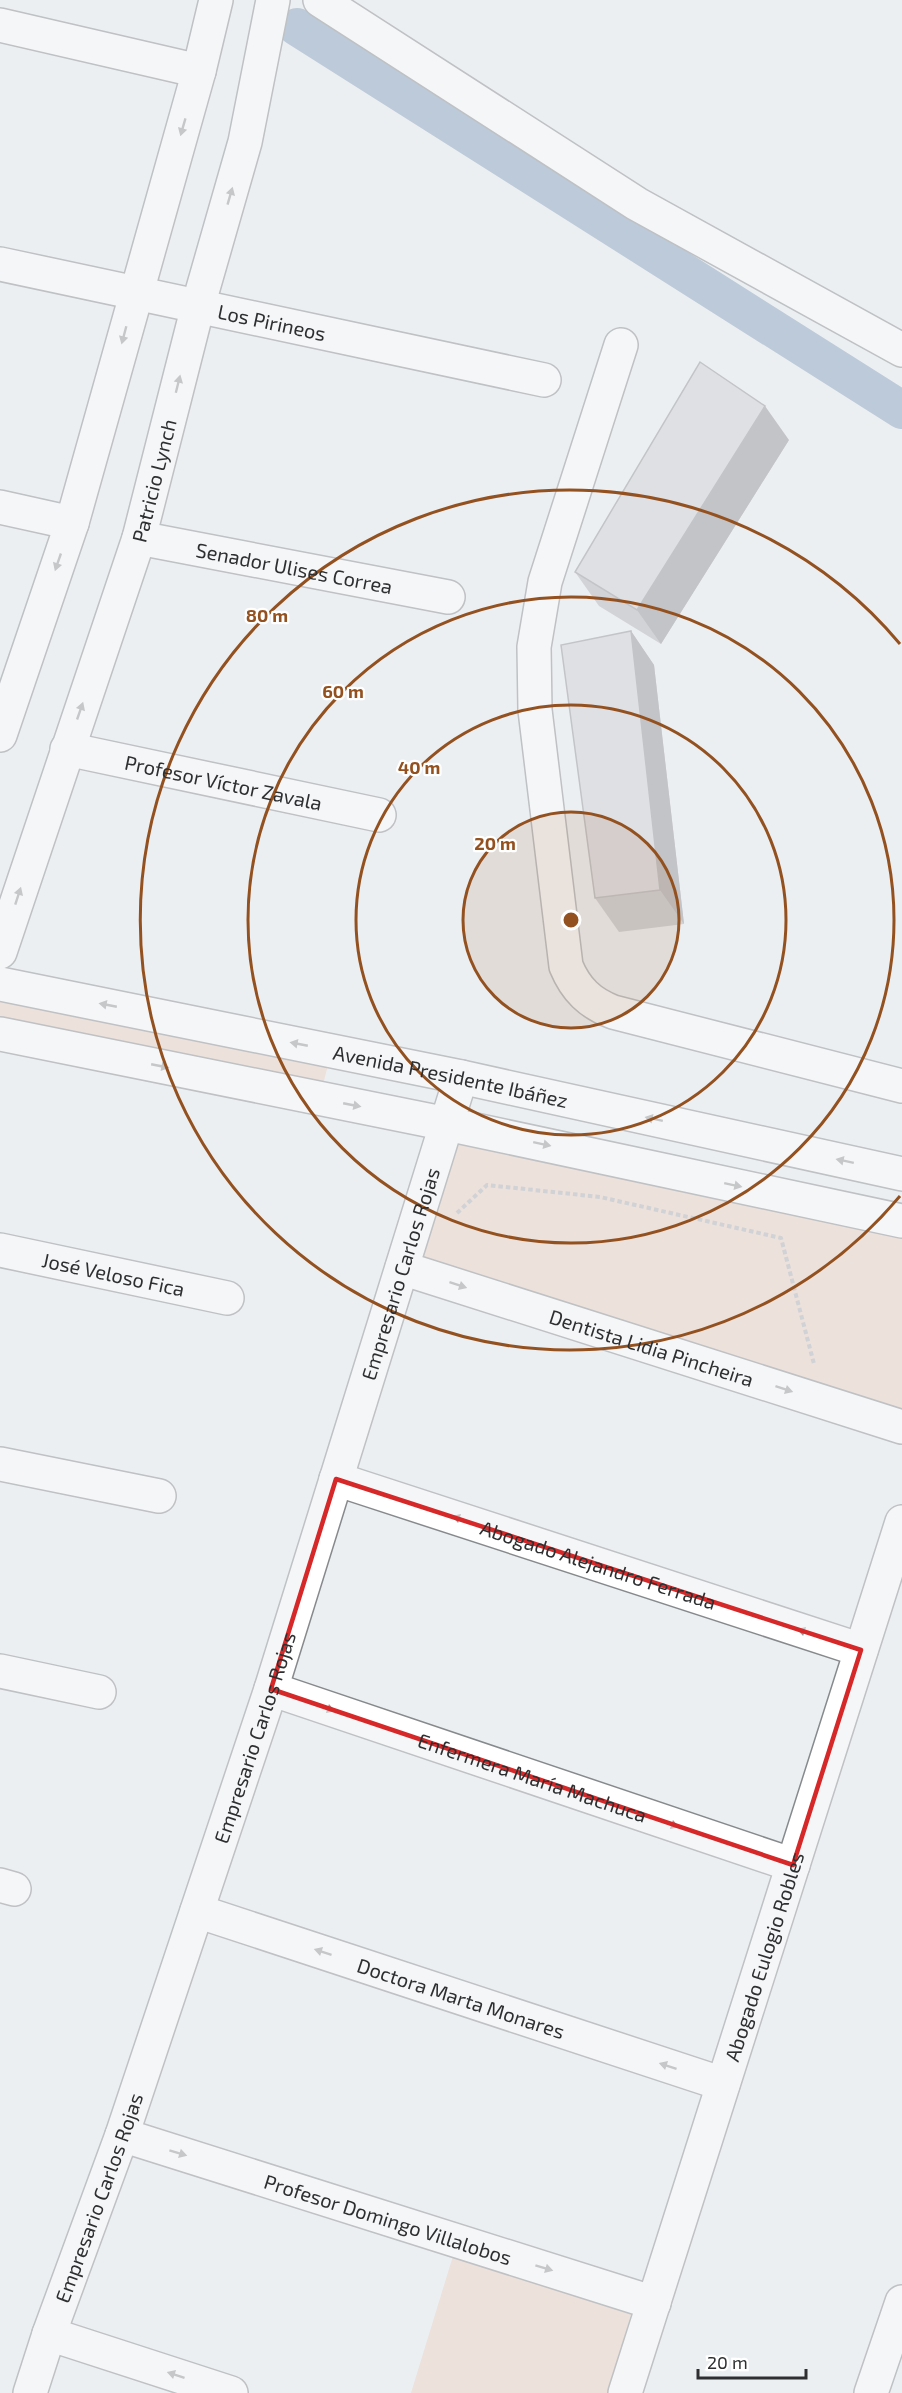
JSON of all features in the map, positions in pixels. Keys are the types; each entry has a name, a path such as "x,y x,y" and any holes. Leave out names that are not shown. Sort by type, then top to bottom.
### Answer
{"street":[{"path":"0,735 72,524 199,71 216,0"},
{"name":"Patricio Lynch","path":"0,952 139,538 198,306 245,142 273,0"},
{"path":"320,0 637,204 902,350"},
{"path":"0,25 199,71"},
{"name":"Los Pirineos","path":"0,264 544,380"},
{"path":"621,345 544,582 534,647 535,710 566,966 579,990 589,1000 607,1009 902,1086"},
{"path":"0,507 72,524"},
{"name":"Senador Ulises Correa","path":"139,538 448,597"},
{"name":"Profesor Víctor Zavala","path":"68,749 380,815"},
{"name":"Avenida Presidente Ibáñez","path":"0,984 461,1077 902,1174"},
{"path":"0,1034 447,1124 902,1221"},
{"name":"Empresario Carlos Rojas","path":"30,2393 49,2334 122,2135 271,1689 461,1077"},
{"name":"José Veloso Fica","path":"0,1250 227,1298"},
{"name":"Dentista Lidia Pincheira","path":"402,1268 902,1427"},
{"path":"0,1464 159,1496"},
{"name":"Abogado Alejandro Ferrada","path":"336,1479 861,1650"},
{"name":"Abogado Eulogio Robles","path":"626,2393 902,1522"},
{"path":"0,1671 99,1692"},
{"name":"Enfermera María Machuca","path":"271,1689 793,1865"},
{"name":"Doctora Marta Monares","path":"197,1911 723,2084"},
{"name":"Profesor Domingo Villalobos","path":"122,2135 654,2303"},
{"path":"871,2393 902,2302"},
{"path":"49,2334 231,2393"}],"path":[{"path":"454,1215 487,1185 600,1197 781,1238 817,1374"}],"highlighted area":[{"path":"336,1479 861,1650 793,1865 271,1689"}],"shaded area":[{"path":"0,994 328,1065 319,1100 0,1032"},
{"path":"457,1139 902,1229 902,1412 417,1258"},
{"path":"453,2256 632,2310 609,2393 411,2393"}],"building":[{"path":"700,362 765,406 637,610 575,572"},
{"path":"631,631 660,890 595,898 561,645"}],"waterway":[{"path":"297,27 902,410"}]}
